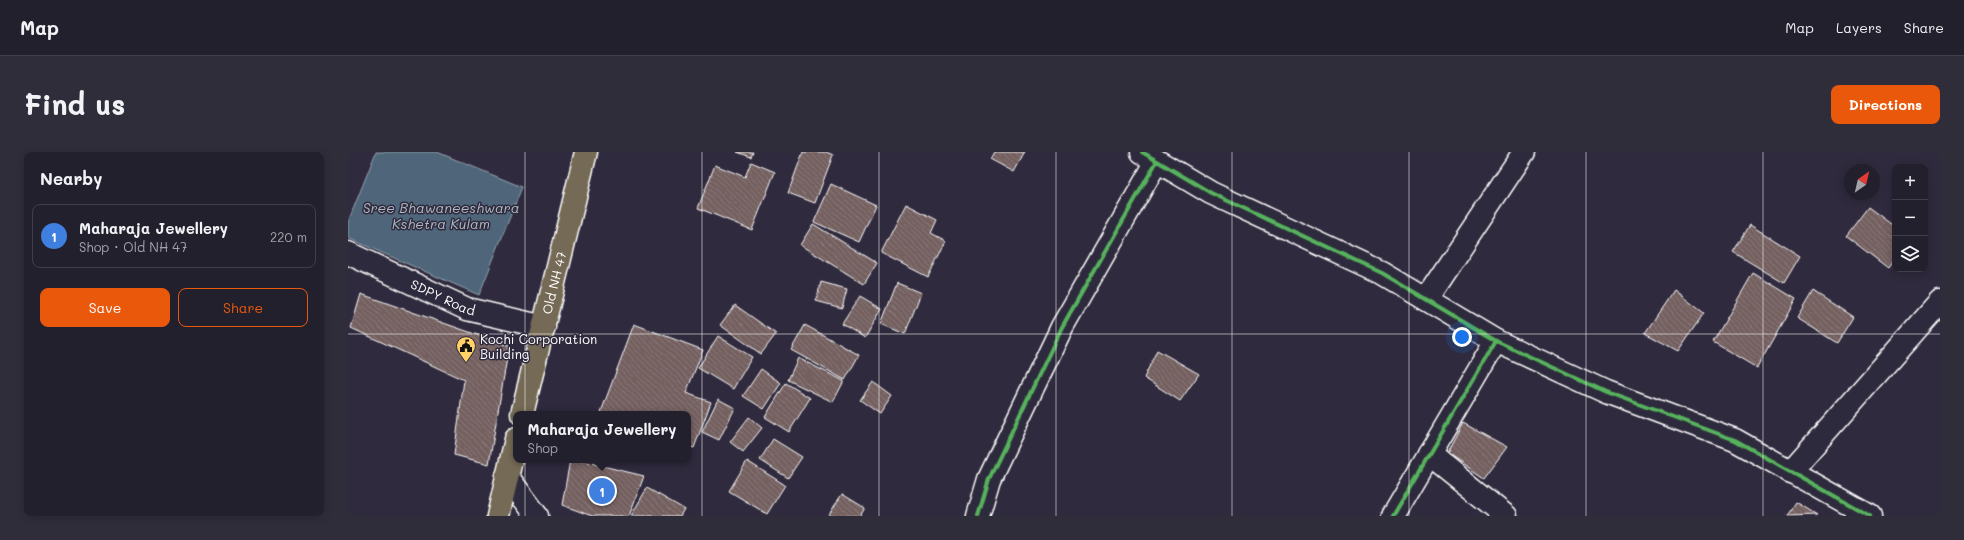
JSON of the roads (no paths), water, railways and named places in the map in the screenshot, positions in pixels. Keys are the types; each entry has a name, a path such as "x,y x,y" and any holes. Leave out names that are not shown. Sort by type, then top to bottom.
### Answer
{"main road":[{"name":"Old NH 47","path":"523,411 586,152"},
{"path":"498,516 513,451"}],"street":[{"path":"1426,299 1524,152"},
{"path":"978,516 989,479 1062,327 1149,156 1211,193 1382,273 1496,341 1606,392 1735,440 1870,516"},
{"name":"SDPY Road","path":"348,253 467,309 544,327"},
{"path":"1790,472 1940,302"},
{"path":"1393,516 1496,341"},
{"path":"1429,454 1506,516"},
{"path":"507,476 537,516"}],"water":[{"name":"Sree Bhawaneeshwara Kshetra Kulam","path":"376,152 437,152 522,187 479,295 348,238 348,222"}],"place":[{"name":"Kochi Corporation Building","path":"466,363"},
{"name":"Maharaja Jewellery","path":"602,491"}]}
